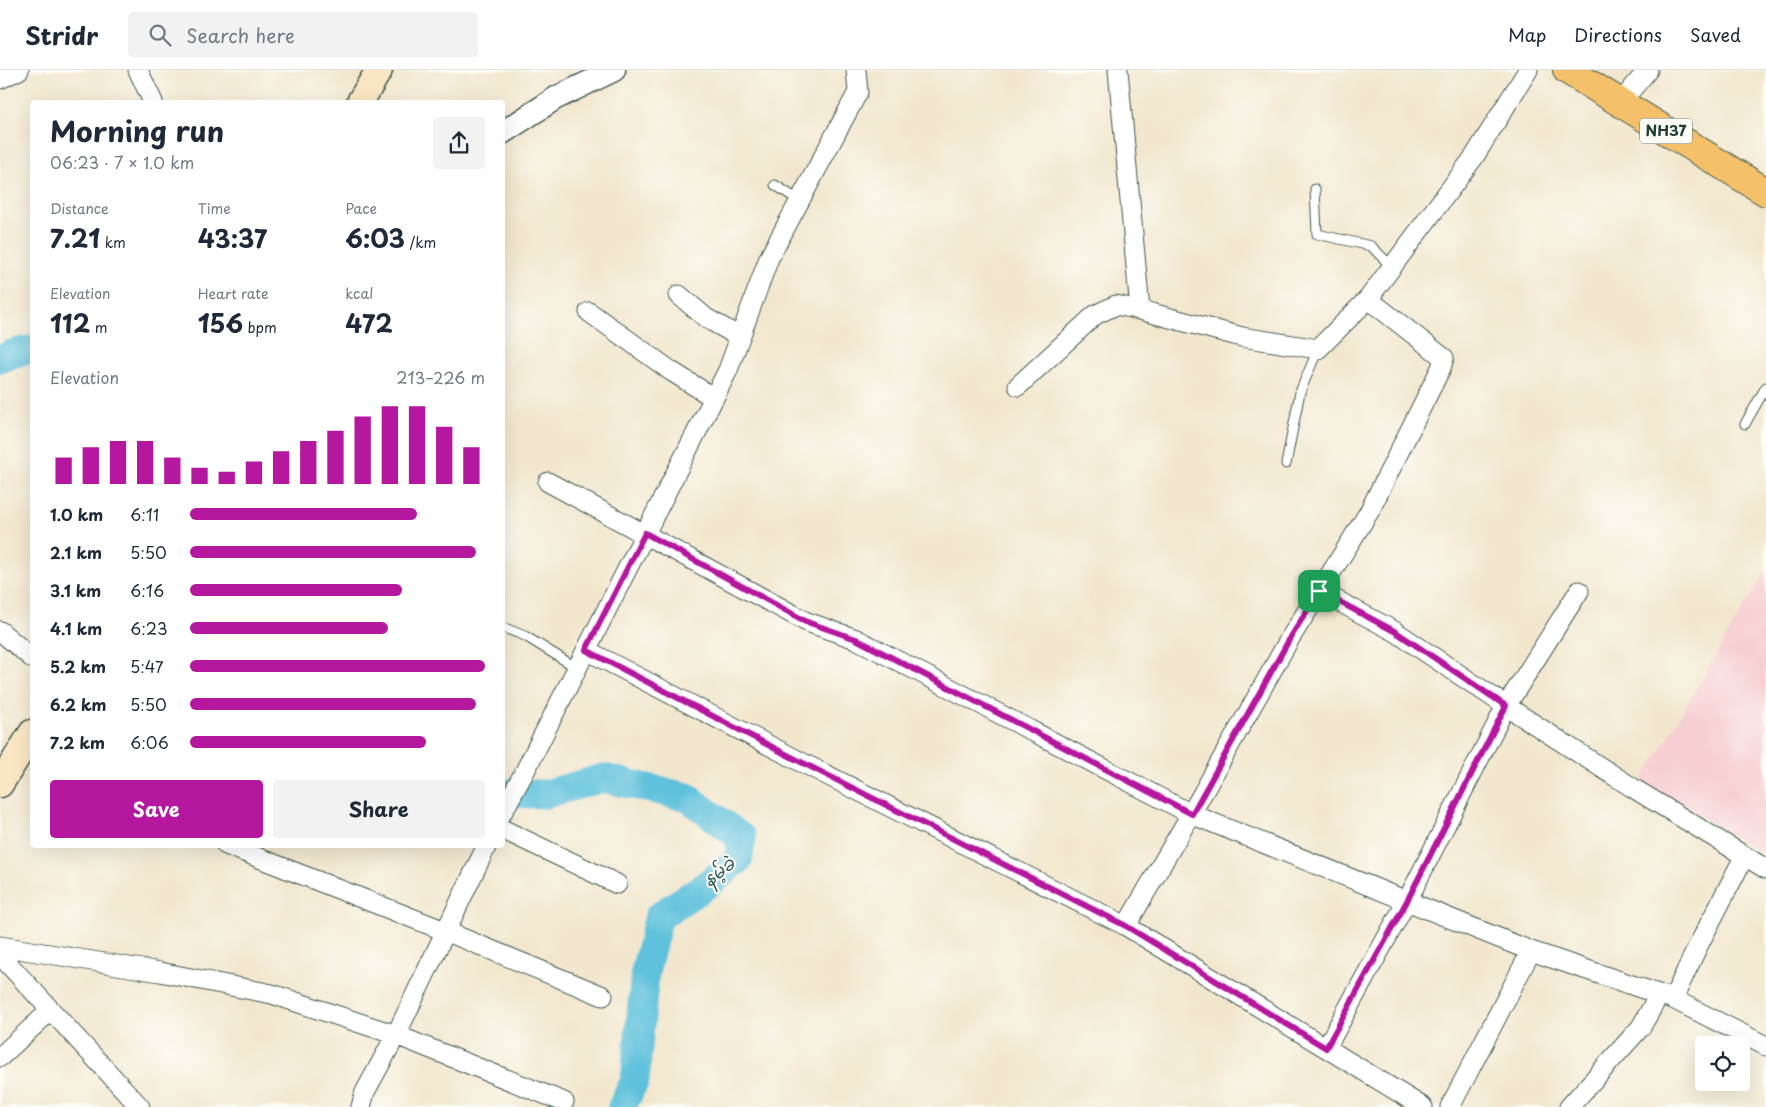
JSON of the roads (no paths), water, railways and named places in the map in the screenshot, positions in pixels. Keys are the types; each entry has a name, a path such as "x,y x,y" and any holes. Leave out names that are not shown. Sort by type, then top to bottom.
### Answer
{"highway":[{"name":"NH37","path":"1567,70 1766,192"}],"main road":[{"path":"361,100 379,70"},
{"path":"0,784 30,736"}],"street":[{"path":"0,80 19,70"},
{"path":"138,70 152,100"},
{"path":"505,132 556,98 614,70"},
{"path":"505,807 728,370 770,258 858,92 856,70"},
{"path":"1118,70 1140,310"},
{"path":"1018,386 1095,315 1116,305 1242,337 1318,349 1368,299 1474,157 1528,70"},
{"path":"1620,102 1648,70"},
{"path":"679,295 706,318 740,337"},
{"path":"1126,926 1192,814 1289,640 1369,512 1441,368 1444,358 1368,299"},
{"path":"589,312 671,371 714,398"},
{"path":"548,482 807,622 856,639 1192,814 1531,951 1666,997 1766,1046"},
{"path":"1319,591 1396,632 1506,706 1744,857 1766,869"},
{"path":"1326,1048 1407,901 1506,706 1579,591"},
{"path":"0,631 30,656"},
{"path":"586,650 803,763 1126,926 1424,1107"},
{"path":"505,830 617,884"},
{"path":"234,848 445,931 603,996"},
{"path":"361,1107 365,1092 396,1034 486,848"},
{"path":"1569,1107 1666,997 1697,948 1744,857"},
{"path":"0,946 160,972 272,994 396,1034 564,1102"},
{"path":"1450,1107 1531,951"},
{"path":"0,955 139,1107"},
{"path":"0,1057 51,1010"}],"lane":[{"path":"775,185 800,201"},
{"path":"1315,189 1317,234 1371,246 1392,267"},
{"path":"1286,464 1300,392 1318,349"},
{"path":"1746,424 1766,387"},
{"path":"505,627 524,636 577,668"}],"waterway":[{"name":"နမ့်ခဲ","path":"0,359 30,349"},
{"name":"နမ့်ခဲ","path":"505,793 546,794 603,778 687,797 742,838 738,860 705,886 659,916 645,972 635,1080 622,1107"}]}
